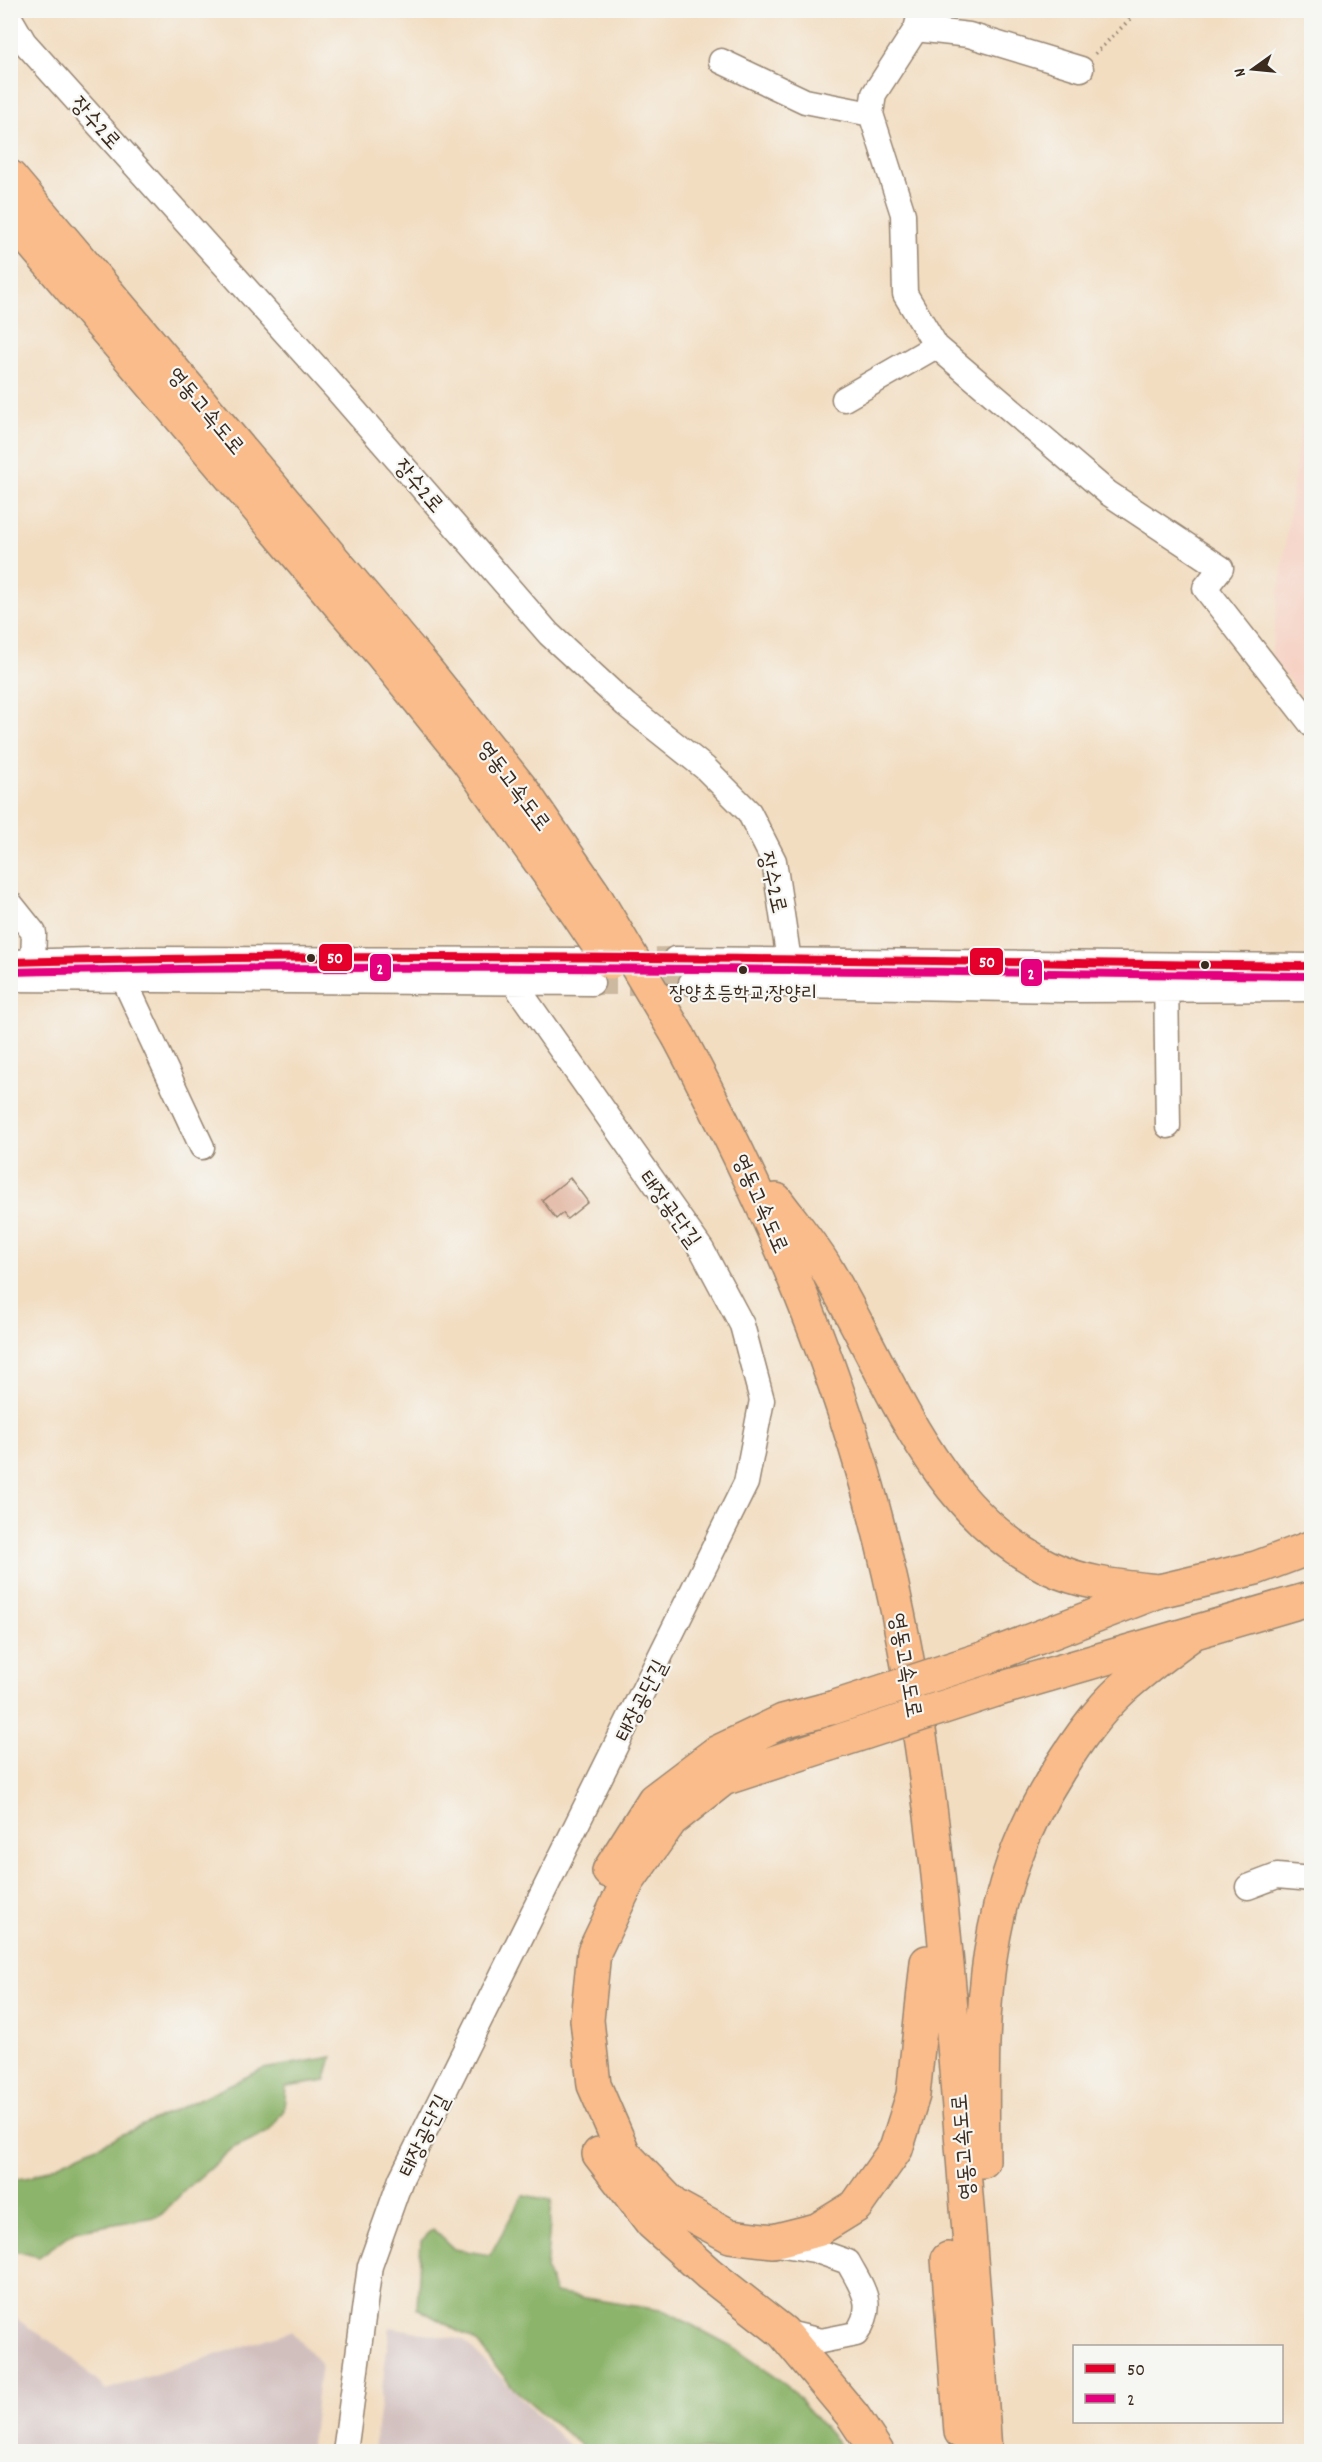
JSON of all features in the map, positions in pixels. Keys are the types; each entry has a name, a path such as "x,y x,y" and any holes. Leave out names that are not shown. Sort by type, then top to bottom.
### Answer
{"highway":[{"name":"영동고속도로","path":"10,177 418,660 523,791 583,901 738,1148 799,1283 835,1385 872,1504 902,1629 924,1762 941,1901 985,2451"},
{"name":"영동고속도로","path":"10,217 380,652 583,901"},
{"name":"영동고속도로","path":"670,1040 745,1203 818,1399 859,1534 884,1645 908,1797 927,1962 962,2451"},
{"path":"738,1148 826,1268 930,1458 967,1505 1005,1540 1049,1567 1100,1584 1159,1591"},
{"path":"877,2451 853,2416 783,2332 709,2274 652,2223 600,2156 574,2086 568,2016 576,1945 610,1870 654,1800 716,1753 783,1722 985,1658 1159,1591 1256,1568 1311,1547"},
{"path":"927,1962 913,2095 896,2149 856,2206 817,2230 773,2241 730,2236 673,2205 624,2154 594,2085 587,2020 594,1952 628,1881 671,1820 723,1779 996,1690 1311,1598"},
{"path":"972,2279 983,2172 984,1995 996,1918 1008,1873 1026,1827 1081,1735 1121,1690 1193,1633"}],"street":[{"name":"장수2로","path":"10,18 24,42 336,389 549,634 626,705 705,768 749,812 774,861 789,961 786,985"},
{"path":"1081,69 918,20 874,94 871,114 903,214 905,294 936,345 1108,493 1221,568 1206,588 1311,725"},
{"path":"721,61 805,102 871,114"},
{"path":"844,399 936,345"},
{"path":"10,903 34,933 22,962 124,970 514,972 592,983"},
{"path":"675,959 1311,966"},
{"path":"514,972 577,960"},
{"path":"1166,963 1168,1126"},
{"path":"10,979 124,970"},
{"path":"124,970 202,1147"},
{"name":"태장공단길","path":"345,2451 370,2266 401,2179 746,1483 762,1400 742,1325 702,1250 514,972"},
{"path":"691,983 1167,990 1311,989"},
{"path":"1248,1887 1277,1876 1311,1879"},
{"path":"730,2236 814,2250 848,2262 866,2294 867,2318 856,2334 821,2341 783,2332"}],"path":[{"path":"1081,69 1140,10"}],"shaded area":[{"path":"1301,424 1311,426 1311,709 1271,656"},
{"path":"10,2315 65,2351 106,2390 291,2331 321,2364 310,2451 11,2451"},
{"path":"390,2327 463,2340 574,2451 374,2451"}],"green space":[{"path":"332,2057 325,2081 286,2087 284,2110 268,2132 233,2148 184,2191 160,2216 75,2231 39,2257 11,2250 11,2180 31,2177 263,2069"},
{"path":"523,2195 552,2200 546,2270 555,2293 666,2311 731,2346 787,2385 845,2451 587,2451 514,2389 476,2341 417,2308 421,2241 433,2229 454,2249 490,2255"}],"building":[{"path":"570,1178 588,1202 567,1219 563,1213 556,1219 542,1200"}],"tunnel":[{"path":"620,960 675,959"},
{"path":"592,983 691,983"}],"transit line":[{"name":"50","path":"10,962 498,957 1312,966"},
{"name":"2","path":"10,972 498,968 1312,976"}],"place":[{"name":"장양초등학교;장양리","path":"743,970"}]}
